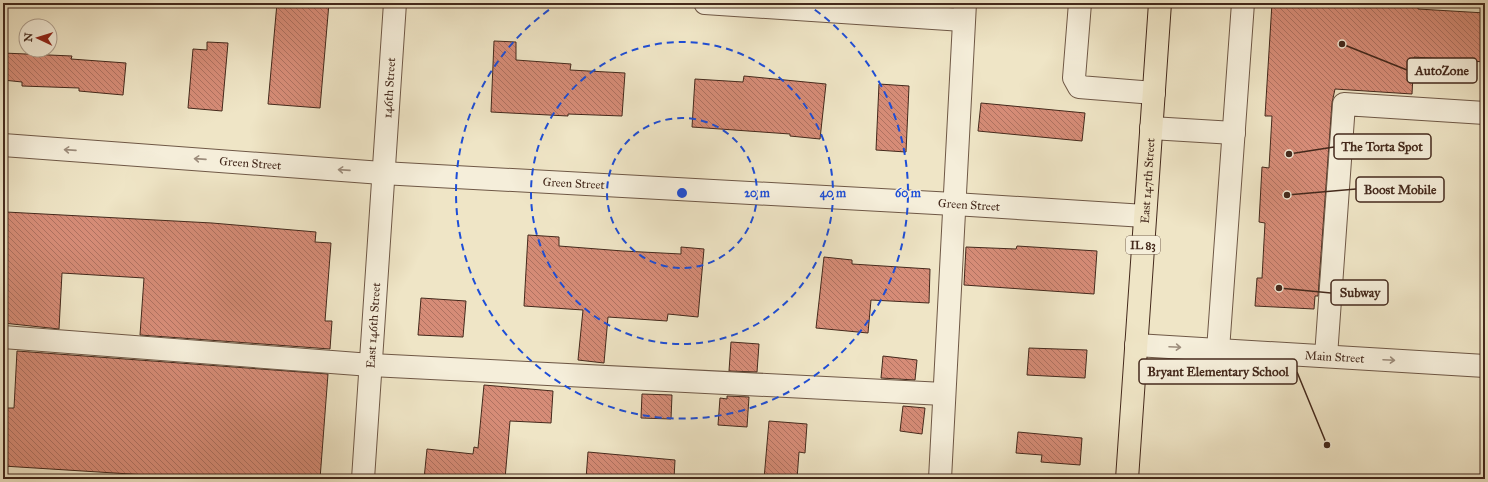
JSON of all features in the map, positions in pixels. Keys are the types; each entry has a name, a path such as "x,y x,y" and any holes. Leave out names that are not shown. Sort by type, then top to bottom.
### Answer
{"main road":[{"name":"East 147th Street","path":"1128,479 1160,3"}],"street":[{"name":"146th Street","path":"382,173 395,3"},
{"path":"705,3 964,12 940,479"},
{"path":"1080,3 1074,78 1079,87 1154,93"},
{"path":"1218,350 1243,3"},
{"path":"1326,356 1344,104 1485,113"},
{"path":"1151,128 1234,134"},
{"name":"Green Street","path":"3,145 382,173 954,204 1145,216"},
{"name":"East 146th Street","path":"363,479 382,173"},
{"path":"3,337 371,365 944,394"},
{"name":"Main Street","path":"1136,345 1485,366"}],"building":[{"path":"277,3 329,3 320,108 268,104"},
{"path":"1272,3 1418,3 1418,9 1485,13 1485,62 1414,57 1412,94 1335,89 1332,103 1318,296 1315,296 1314,309 1255,306 1257,278 1262,278 1265,223 1259,222 1262,167 1269,168 1272,116 1265,116"},
{"path":"494,41 516,42 516,60 571,64 570,70 625,73 622,116 568,114 568,116 491,112"},
{"path":"207,42 228,43 222,111 188,108 193,49 207,50"},
{"path":"3,53 18,54 18,58 58,58 58,55 72,56 71,59 126,63 123,95 79,91 79,88 22,86 22,82 3,80"},
{"path":"744,76 826,84 820,139 790,136 790,134 692,127 695,79 743,82"},
{"path":"879,84 909,86 906,152 876,150"},
{"path":"981,103 1085,113 1082,141 978,131"},
{"path":"6,212 212,223 316,232 315,242 331,243 325,321 332,321 330,349 140,335 144,278 62,273 59,329 3,323 3,261"},
{"path":"528,235 559,237 559,246 681,254 681,247 704,249 698,317 668,314 667,321 608,317 604,363 578,360 583,310 524,306"},
{"path":"1017,246 1097,251 1094,294 964,285 966,247 1016,249"},
{"path":"824,257 852,260 852,264 930,269 929,303 871,300 868,333 816,328"},
{"path":"421,298 466,301 463,337 418,335"},
{"path":"731,342 759,344 757,372 729,371"},
{"path":"1029,348 1087,350 1085,378 1027,375"},
{"path":"17,351 328,374 320,479 194,478 3,466 3,408 14,408"},
{"path":"883,356 917,360 915,380 881,378"},
{"path":"484,385 553,391 551,423 510,421 505,479 424,479 427,449 473,454 474,447 478,448"},
{"path":"642,394 672,395 671,419 641,418"},
{"path":"727,396 749,397 747,427 718,425 720,398 727,399"},
{"path":"903,406 925,408 922,434 900,431"},
{"path":"769,421 807,424 805,453 799,452 797,479 764,479"},
{"path":"1018,432 1082,438 1080,465 1041,462 1042,455 1016,453"},
{"path":"588,452 675,460 674,479 586,479"}],"place":[{"name":"AutoZone","path":"1342,44"},
{"name":"The Torta Spot","path":"1289,154"},
{"name":"Boost Mobile","path":"1287,195"},
{"name":"Subway","path":"1279,288"},
{"name":"Bryant Elementary School","path":"1327,445"}]}
